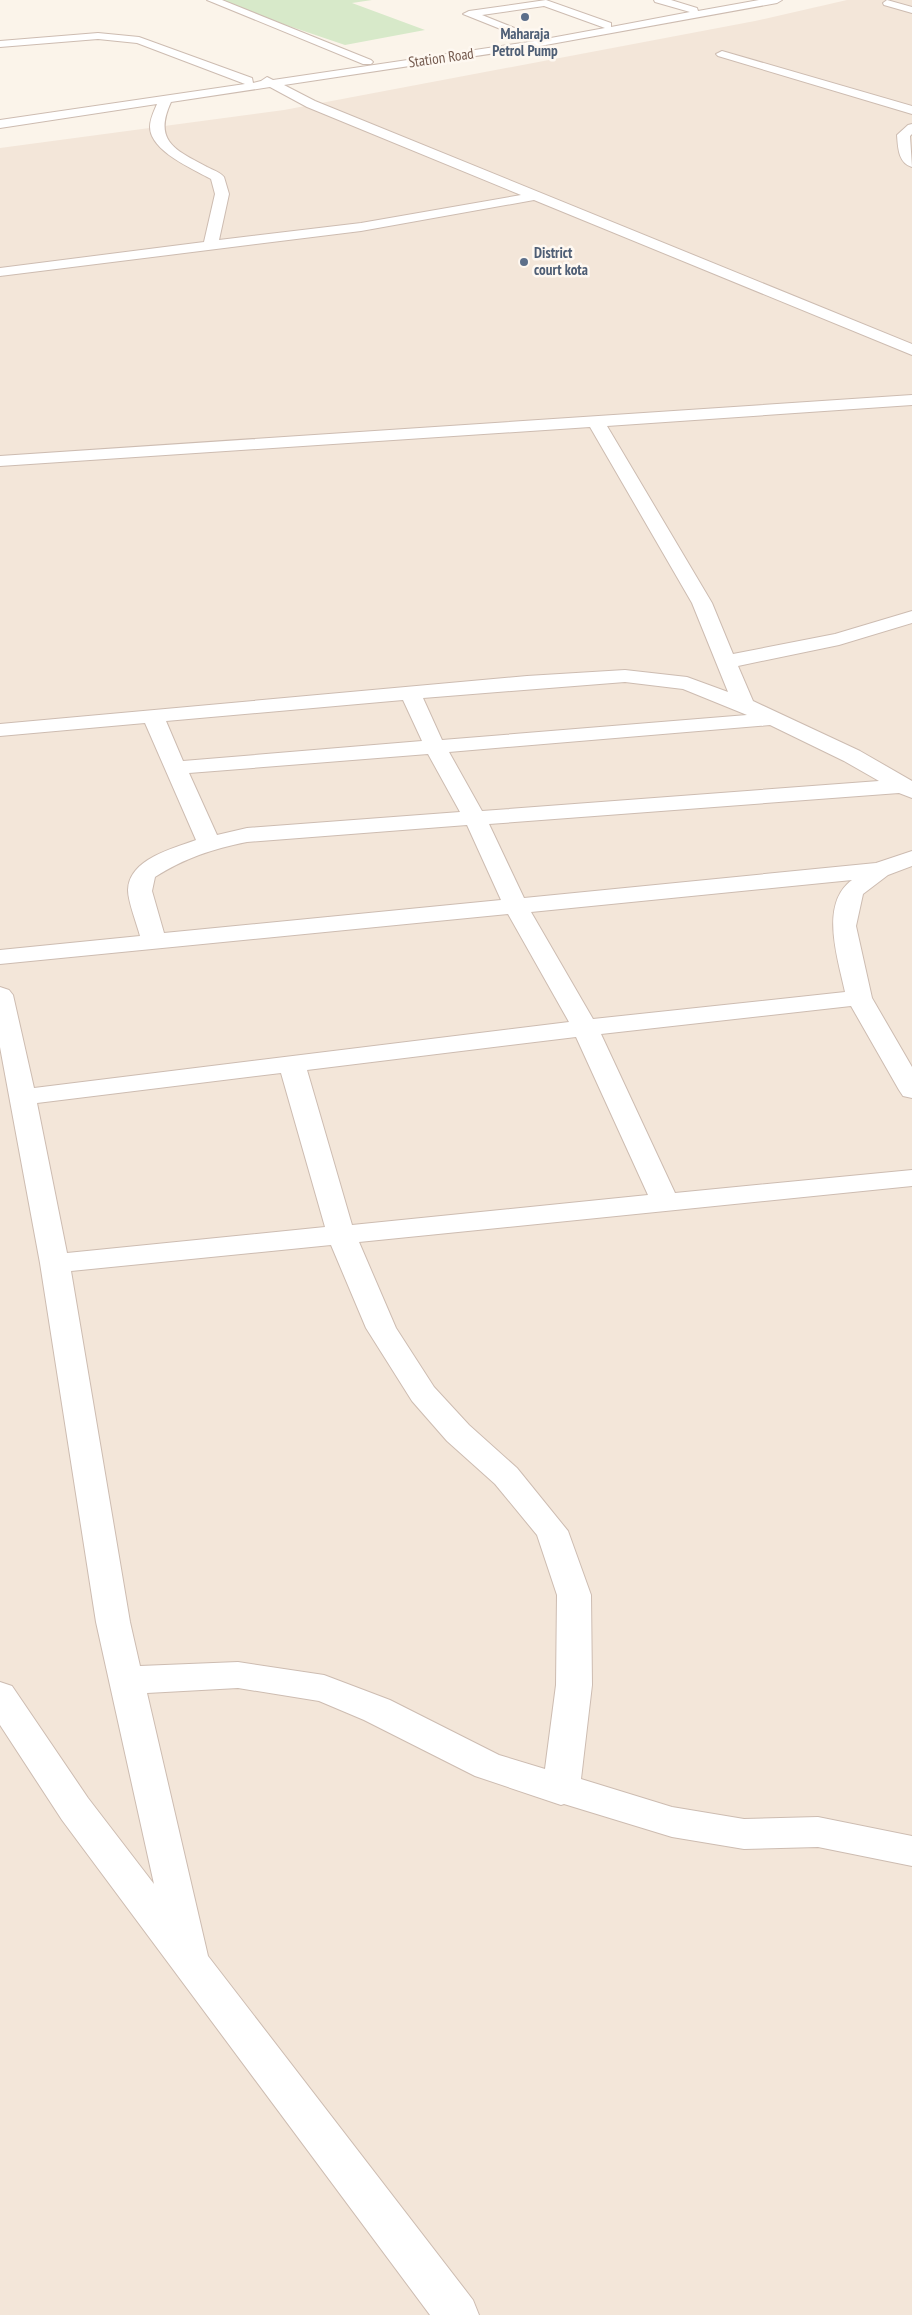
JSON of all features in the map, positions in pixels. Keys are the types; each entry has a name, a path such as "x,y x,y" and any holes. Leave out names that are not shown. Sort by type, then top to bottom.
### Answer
{"street":[{"path":"212,0 367,62"},
{"path":"659,0 693,10"},
{"name":"Station Road","path":"0,124 215,94 268,81 367,62 607,25 742,0"},
{"name":"Station Road","path":"105,109 248,80 268,81 348,72 529,46 777,0"},
{"path":"528,38 469,14 544,3 607,25"},
{"path":"888,3 912,10"},
{"path":"0,44 98,36 139,40 248,80"},
{"path":"722,54 912,110"},
{"path":"215,94 267,99 316,96 348,72"},
{"path":"268,81 316,96 536,196 912,350"},
{"path":"165,101 158,117 157,132 169,149 217,177 222,194 211,245"},
{"path":"912,128 903,135 906,156 912,164"},
{"path":"0,272 361,227 536,196"},
{"path":"0,461 912,400"},
{"path":"596,422 702,603 744,705"},
{"path":"726,662 839,639 912,617"},
{"path":"0,730 526,682 625,676 687,683 744,705 852,756 908,789"},
{"path":"410,693 435,747 474,819 516,906 585,1028 665,1202"},
{"path":"153,717 209,843"},
{"path":"176,768 773,719"},
{"path":"154,942 140,891 144,874 171,857 209,843 247,835 908,789"},
{"path":"0,957 880,870 912,858"},
{"path":"880,870 852,892 844,926 859,998 912,1090"},
{"path":"0,995 23,1096 56,1263 113,1622 190,1960"},
{"path":"23,1096 292,1065 585,1028 859,998"},
{"path":"292,1065 341,1234 381,1328 423,1394 458,1432 506,1476 552,1531 574,1595 574,1686 561,1790"},
{"path":"56,1263 912,1178"},
{"path":"127,1680 238,1675 324,1688 377,1710 488,1766 561,1790 672,1822 744,1834 818,1832 912,1851"},
{"path":"0,1696 75,1809 456,2315"}],"shaded area":[{"path":"847,0 912,0 912,2315 0,2315 0,148 284,110 755,21"}],"green space":[{"path":"212,0 372,0 352,3 425,30 345,45"}],"place":[{"name":"Maharaja Petrol Pump","path":"525,17"},
{"name":"District court kota","path":"524,262"}]}
